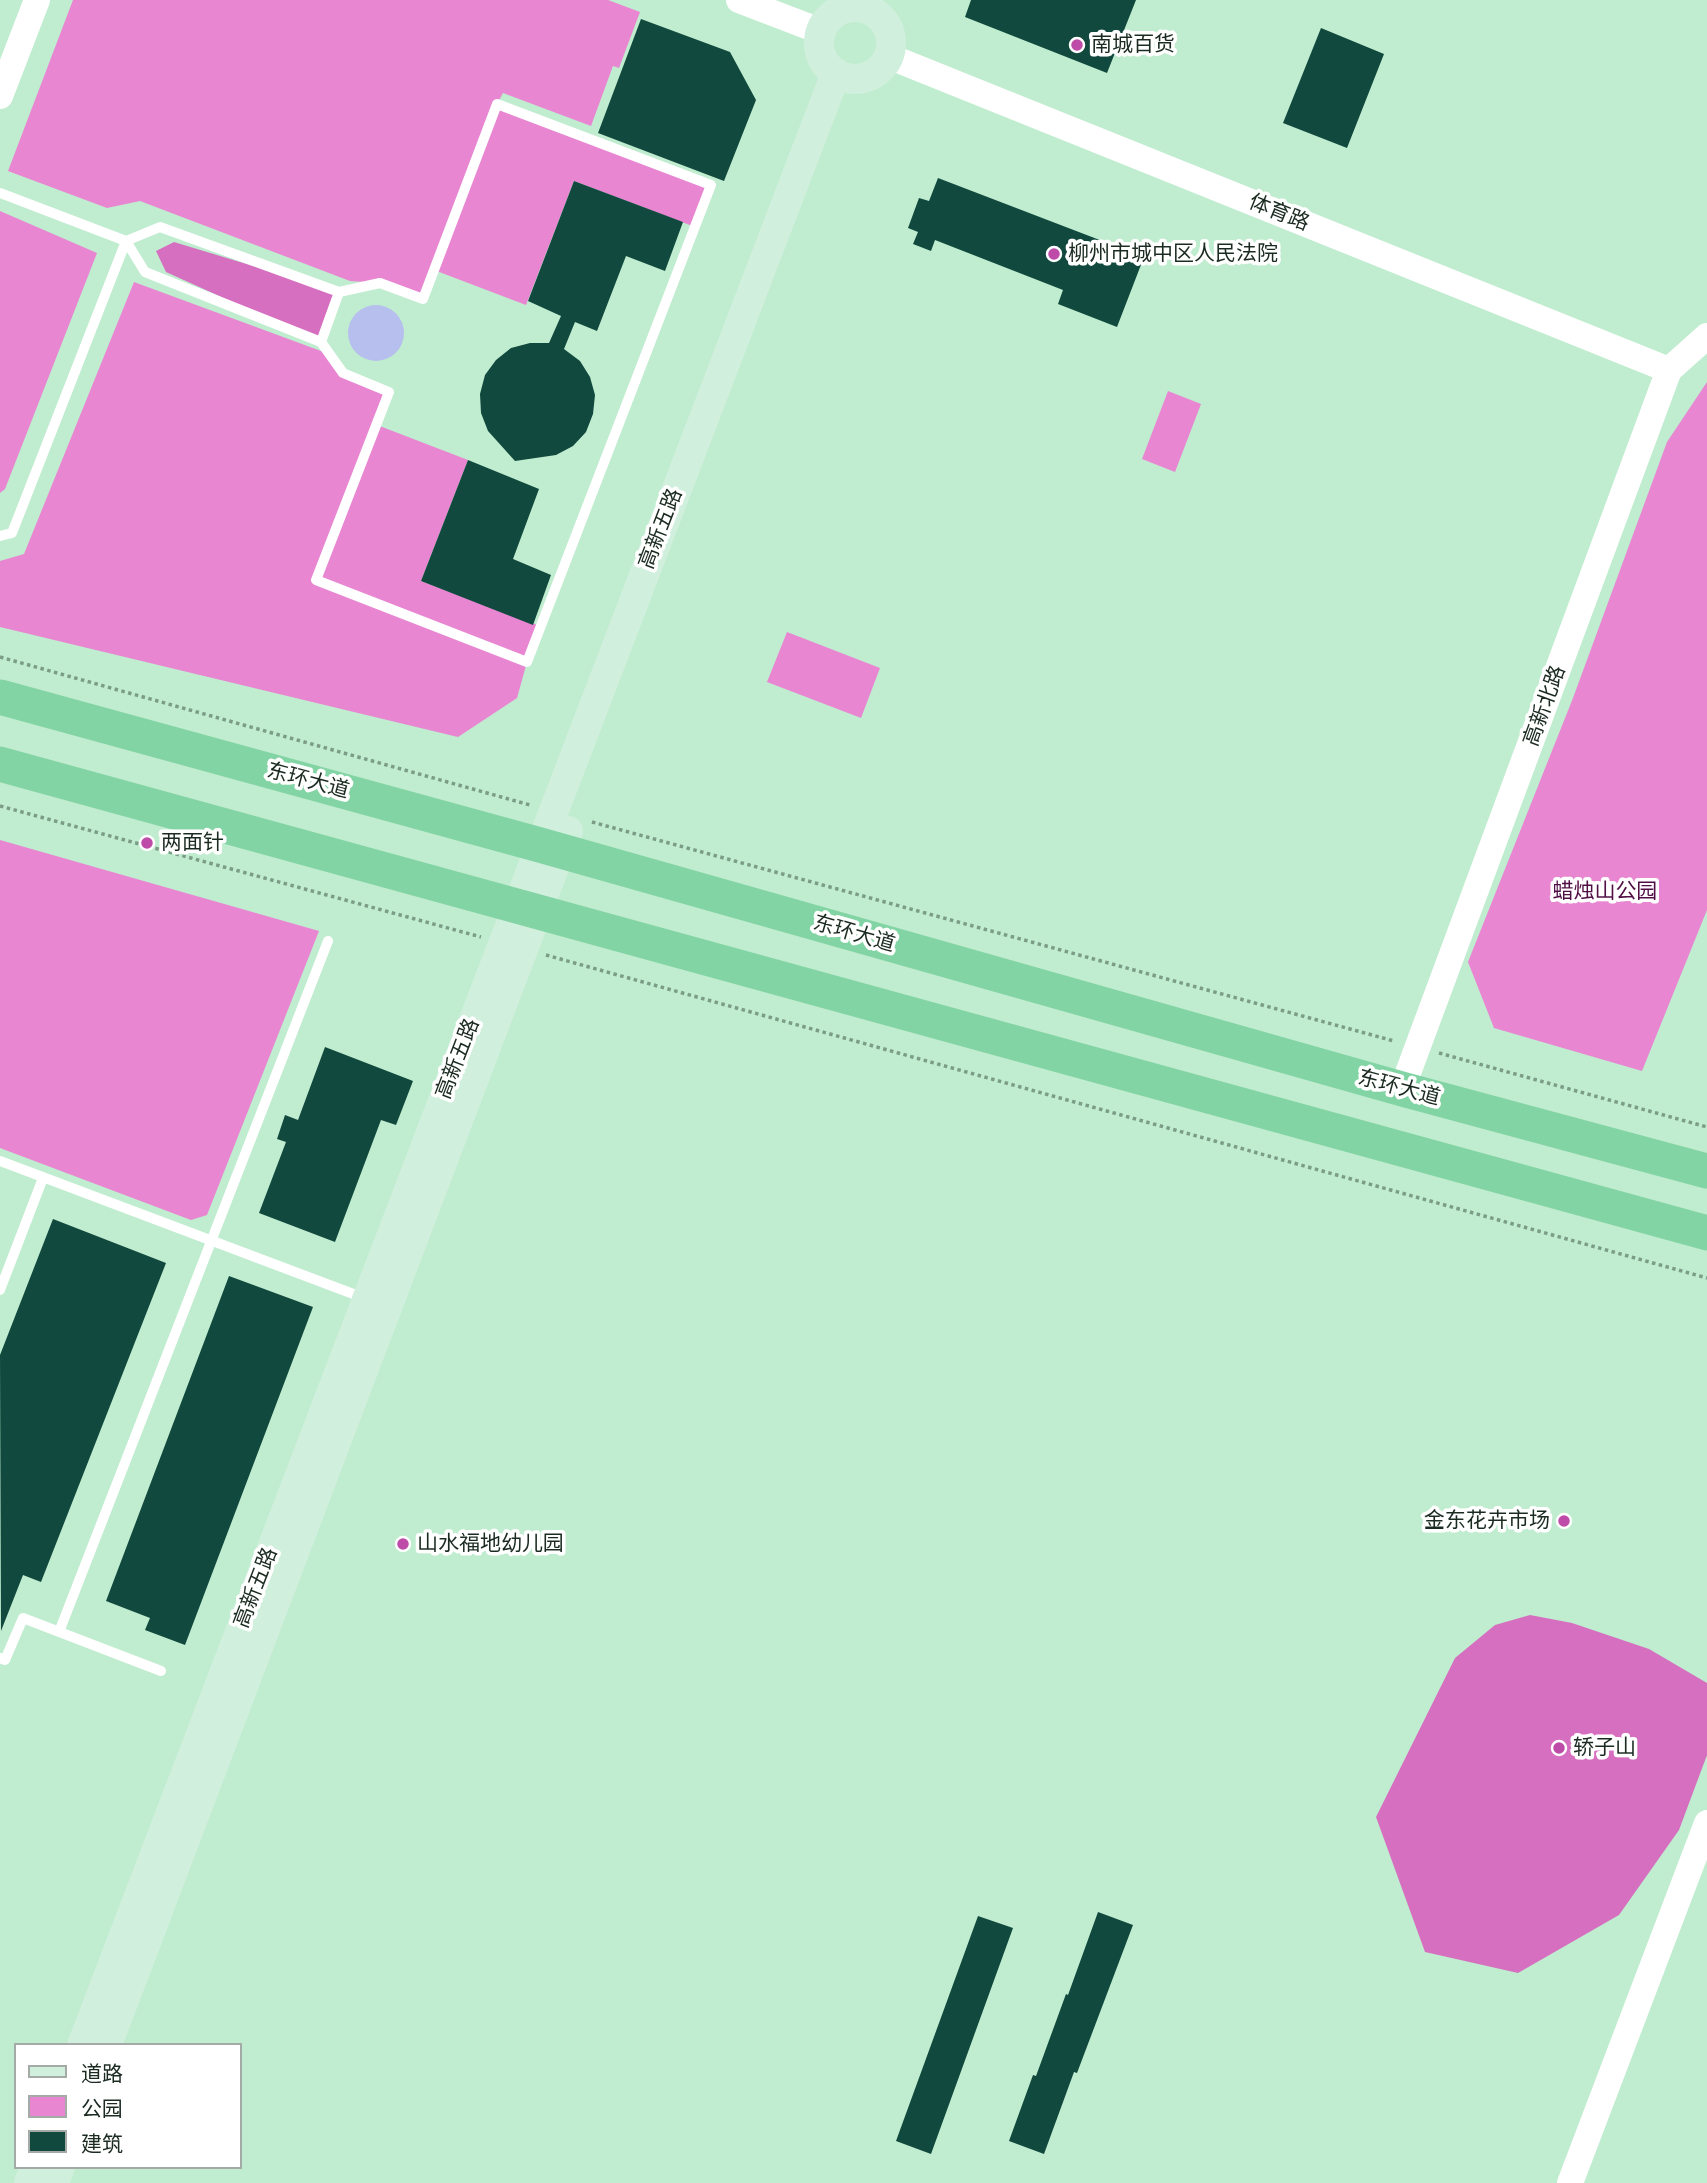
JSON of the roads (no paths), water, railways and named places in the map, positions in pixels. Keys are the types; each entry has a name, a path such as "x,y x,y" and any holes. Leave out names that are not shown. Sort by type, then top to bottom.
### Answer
{"highway":[{"name":"东环大道","path":"0,697 550,847 1402,1089 1707,1171"},
{"path":"0,764 1707,1233"}],"main road":[{"path":"857,4 879,16 887,27 891,37 888,56 877,71 869,76 845,76 824,62 818,42 820,31 834,13 857,4"},
{"name":"高新五路","path":"83,2043 366,1299 527,909 845,76"},
{"name":"高新五路","path":"108,2043 512,946"}],"street":[{"path":"0,96 37,0"},
{"path":"739,0 820,31"},
{"name":"体育路","path":"888,56 1669,370"},
{"name":"高新北路","path":"1402,1089 1669,370 1707,336"},
{"path":"1570,2183 1707,1823"}],"lane":[{"path":"0,193 125,241 145,272 321,342 343,373 389,392 316,580 527,662 711,186 497,104 423,299 380,284 339,292 160,227 125,241 12,533 0,536"},
{"path":"321,342 339,292"},
{"path":"59,1632 328,941"},
{"path":"0,1161 366,1299"},
{"path":"0,1290 43,1178"},
{"path":"0,1658 5,1660 23,1618 161,1671"}],"water":[{"path":"376,305 396,313 404,333 396,353 376,361 356,353 348,333 356,313"}],"place":[{"name":"南城百货","path":"1077,45"},
{"name":"柳州市城中区人民法院","path":"1054,254"},
{"name":"两面针","path":"147,843"},
{"name":"金东花卉市场","path":"1564,1521"},
{"name":"山水福地幼儿园","path":"403,1544"},
{"name":"轿子山","path":"1559,1748"}],"park label":[{"name":"蜡烛山公园","path":"1605,892"}]}
